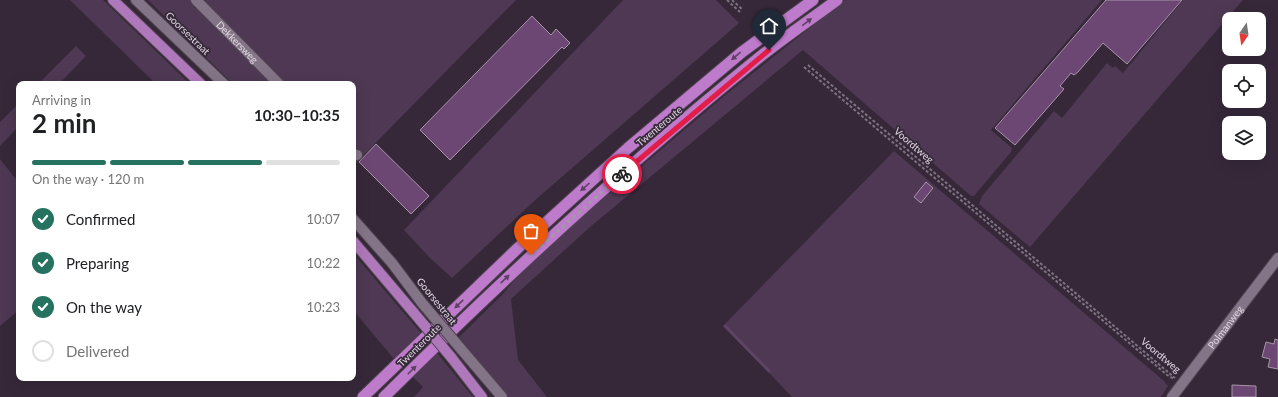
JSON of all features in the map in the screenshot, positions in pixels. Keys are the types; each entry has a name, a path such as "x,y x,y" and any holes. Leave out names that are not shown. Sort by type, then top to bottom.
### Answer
{"highway":[{"name":"Twenteroute","path":"363,397 518,248 628,148 742,52 813,0"},
{"name":"Twenteroute","path":"384,397 531,255 642,155 758,59 836,0"}],"main road":[{"path":"113,0 198,81"},
{"path":"356,245 451,357 482,397"}],"street":[{"name":"Goorsestraat","path":"136,0 221,81"},
{"name":"Dekkersweg","path":"196,0 276,81"},
{"name":"Goorsestraat","path":"356,222 392,263 422,303 502,397"},
{"name":"Polmanweg","path":"1172,397 1278,258"}],"path":[{"path":"727,0 740,12"},
{"path":"732,0 743,10"},
{"name":"Voordtweg","path":"808,65 1182,384"},
{"name":"Voordtweg","path":"804,67 1160,370 1182,384"}],"shaded area":[{"path":"70,0 103,0 187,81 153,81"},
{"path":"148,0 516,0 356,163 356,81 230,81"},
{"path":"623,0 716,0 739,23 533,202 452,278 430,258 404,230"},
{"path":"845,0 1102,0 991,130 1012,148 1011,152 974,196 971,196 803,50 590,227 511,299 518,360 547,397 508,397 459,337 503,294 521,272 591,209 724,96"},
{"path":"1183,0 1243,0 1233,12 1222,12 1222,24 1030,247 979,204 982,196 1054,111 1062,118 1107,63 1113,68 1115,66 1123,73"},
{"path":"76,46 86,56 62,81 41,81"},
{"path":"16,106 16,129 0,146 0,122"},
{"path":"894,151 1164,381 1168,386 1161,397 792,397 724,325"},
{"path":"0,159 16,179 16,313 0,326"},
{"path":"356,257 421,333 394,359 356,314"},
{"path":"437,353 473,397 414,397 423,387 413,377"}],"building":[{"path":"1106,0 1182,0 1127,64 1103,43 1078,72 1074,75 1071,73 1060,86 1064,89 1015,145 995,128"},
{"path":"532,16 551,35 556,29 570,43 564,49 562,47 450,160 420,130"},
{"path":"376,144 429,196 411,214 359,162"},
{"path":"926,182 933,188 921,203 914,197"},
{"path":"1275,339 1278,340 1278,369 1268,367 1270,359 1262,357 1266,342 1274,344"},
{"path":"1232,385 1256,386 1256,397 1232,397"}],"waterway":[{"path":"725,326 769,371"}],"way so far":[{"path":"531,255 622,174"}],"route":[{"path":"622,174 642,155 769,50"}]}
